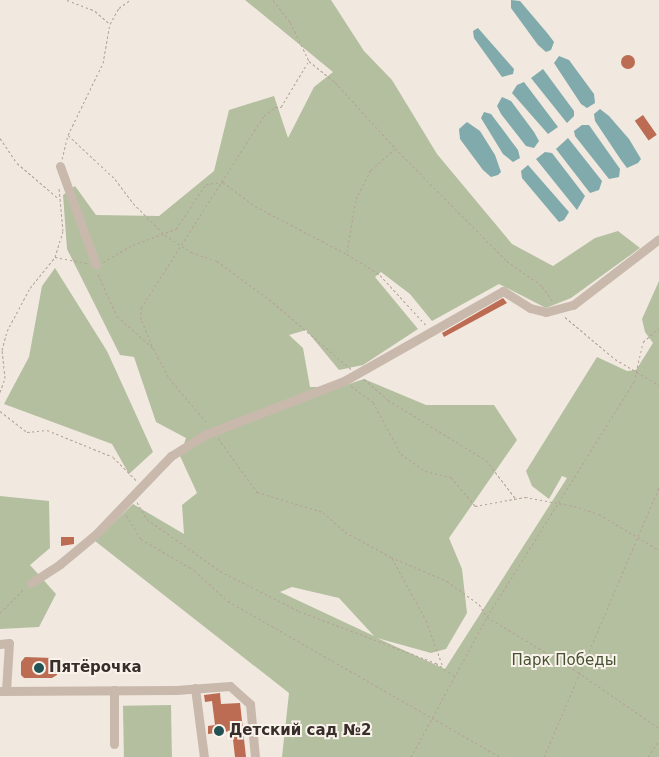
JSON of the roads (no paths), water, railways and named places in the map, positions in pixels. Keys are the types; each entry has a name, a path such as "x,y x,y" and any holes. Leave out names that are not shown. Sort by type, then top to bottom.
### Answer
{"lane":[{"path":"60,166 96,265"},
{"path":"30,583 60,564 122,506 171,456 214,432 344,381 502,290 530,308 546,312 573,305 659,239"},
{"path":"0,644 9,643 3,691 230,686 248,700 255,757"},
{"path":"195,688 204,757"},
{"path":"114,690 114,744"}],"water":[{"path":"511,0 520,1 548,34 554,42 551,50 546,52 538,45 511,8"},
{"path":"478,28 514,69 513,74 502,77 474,38 473,31"},
{"path":"559,56 569,60 594,94 595,103 587,108 581,104 554,63"},
{"path":"543,69 574,111 574,116 567,123 531,78"},
{"path":"524,82 558,127 548,134 512,93 517,85"},
{"path":"502,97 511,101 534,132 539,141 534,148 526,146 501,114 497,106"},
{"path":"600,109 609,116 629,139 641,159 638,163 627,168 621,160 595,121 594,114"},
{"path":"484,112 491,114 518,150 520,158 513,162 503,154 481,118"},
{"path":"467,122 480,131 495,155 501,172 498,175 491,177 483,170 460,139 459,129"},
{"path":"582,125 589,125 620,169 619,177 609,179 575,136 574,131"},
{"path":"568,138 602,181 599,190 590,193 556,149"},
{"path":"545,152 552,153 585,196 577,210 536,159"},
{"path":"528,165 569,212 564,220 559,222 522,178 521,171"}],"place":[{"name":"Пятёрочка","path":"39,668"},
{"name":"Детский сад №2","path":"219,731"}],"park label":[{"name":"Парк Победы","path":"564,661"}]}
